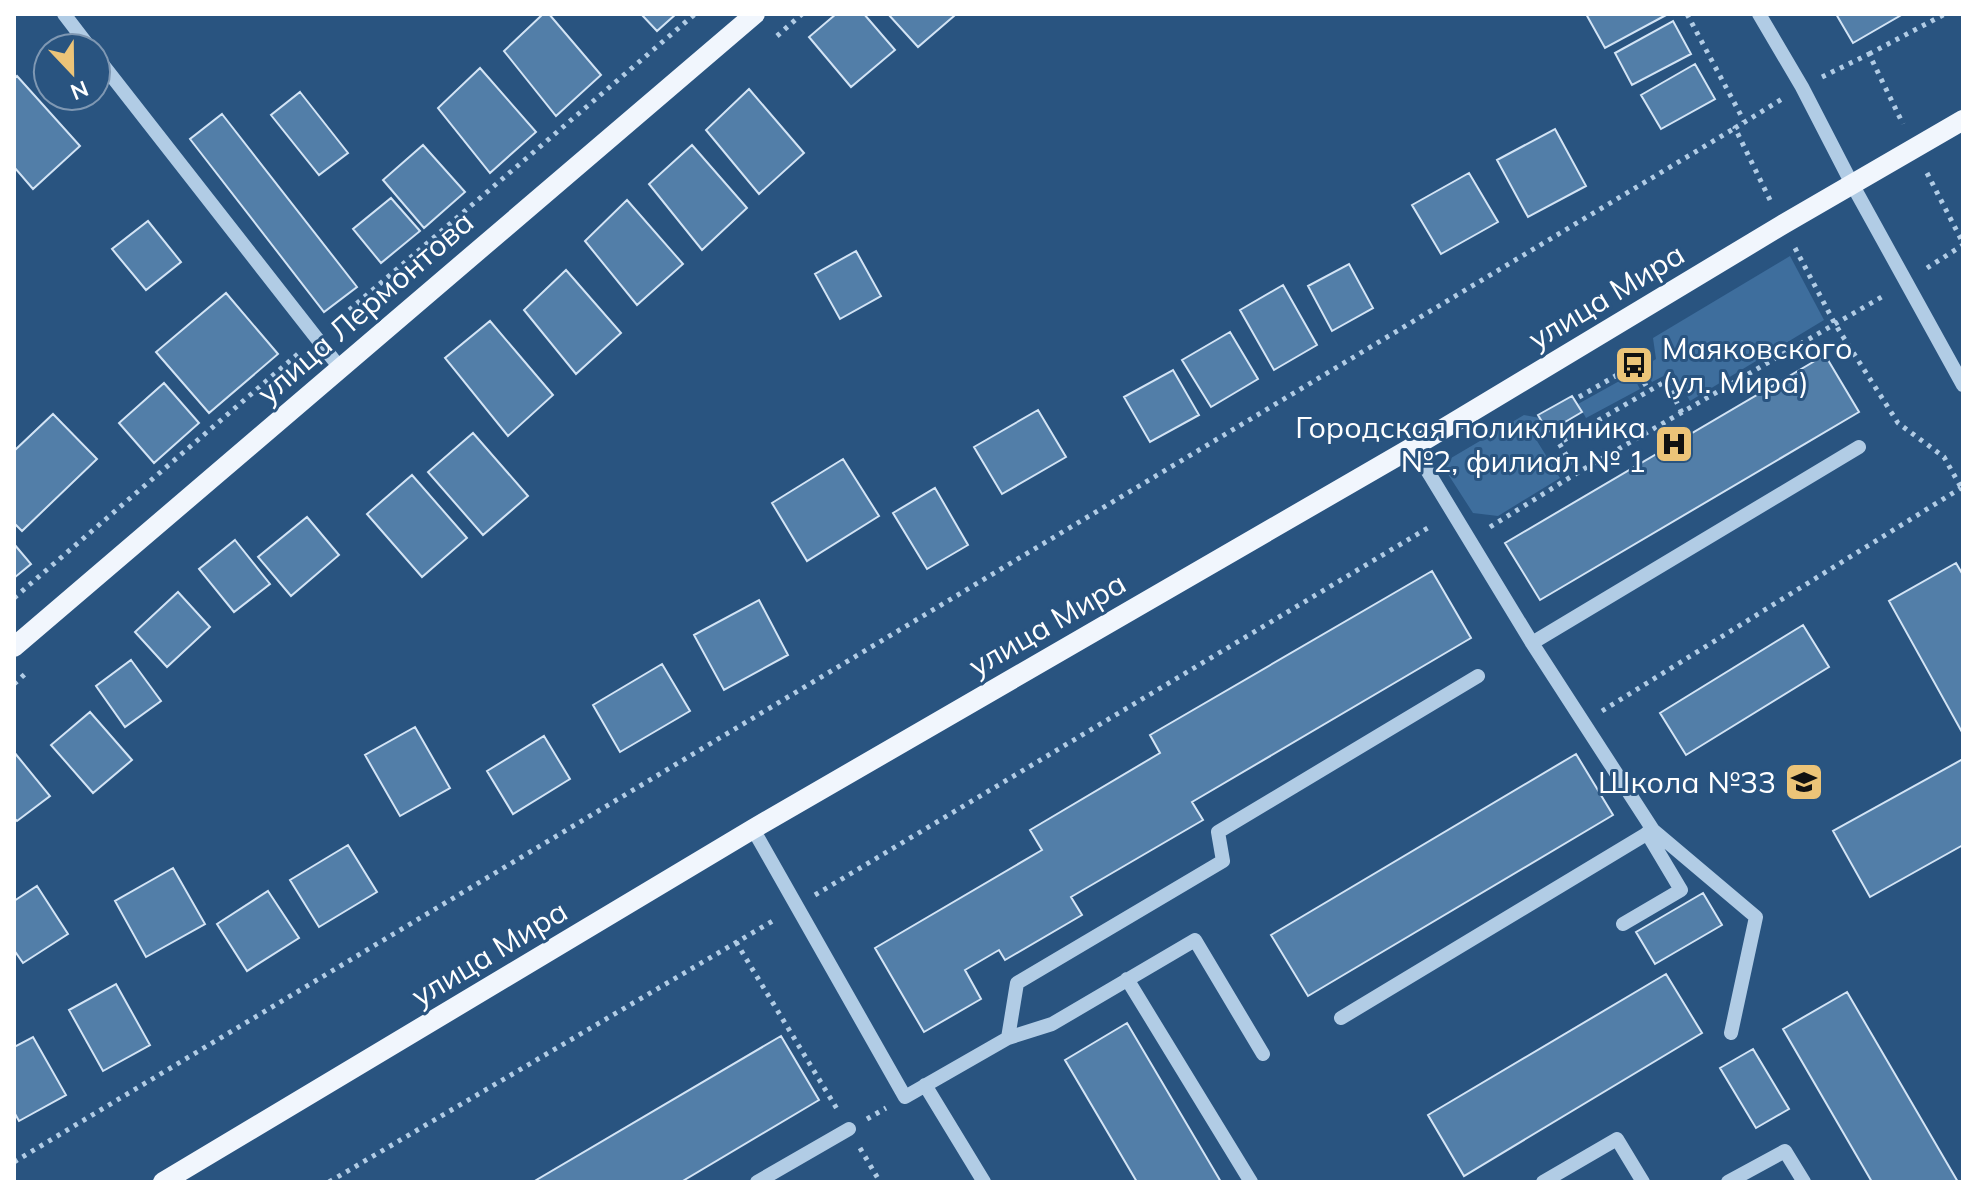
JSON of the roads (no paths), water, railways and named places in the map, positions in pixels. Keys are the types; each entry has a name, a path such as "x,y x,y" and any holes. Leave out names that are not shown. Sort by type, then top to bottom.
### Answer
{"main road":[{"name":"улица Лермонтова","path":"14,647 755,14"},
{"name":"улица Мира","path":"163,1182 753,829 1413,447 1963,120"}],"street":[{"path":"64,14 78,32"},
{"path":"1759,14 1802,87 1963,385"},
{"path":"112,76 340,368"},
{"path":"1413,447 1650,832 1681,890 1623,924"},
{"path":"1532,643 1859,447"},
{"path":"1008,1038 1017,983 1223,861 1218,832 1478,676"},
{"path":"753,829 905,1097 1008,1038 1052,1024 1195,940 1263,1054"},
{"path":"1341,1018 1650,832"},
{"path":"1650,832 1756,917 1731,1033"},
{"path":"1127,979 1251,1182"},
{"path":"925,1085 984,1182"},
{"path":"757,1182 849,1129"},
{"path":"1543,1182 1617,1139 1643,1182"},
{"path":"1728,1182 1785,1151 1804,1182"}],"place":[{"name":"Маяковского (ул. Мира)","path":"1634,365"},
{"name":"Городская поликлиника №2, филиал № 1","path":"1674,444"},
{"name":"Школа №33","path":"1804,782"}]}
